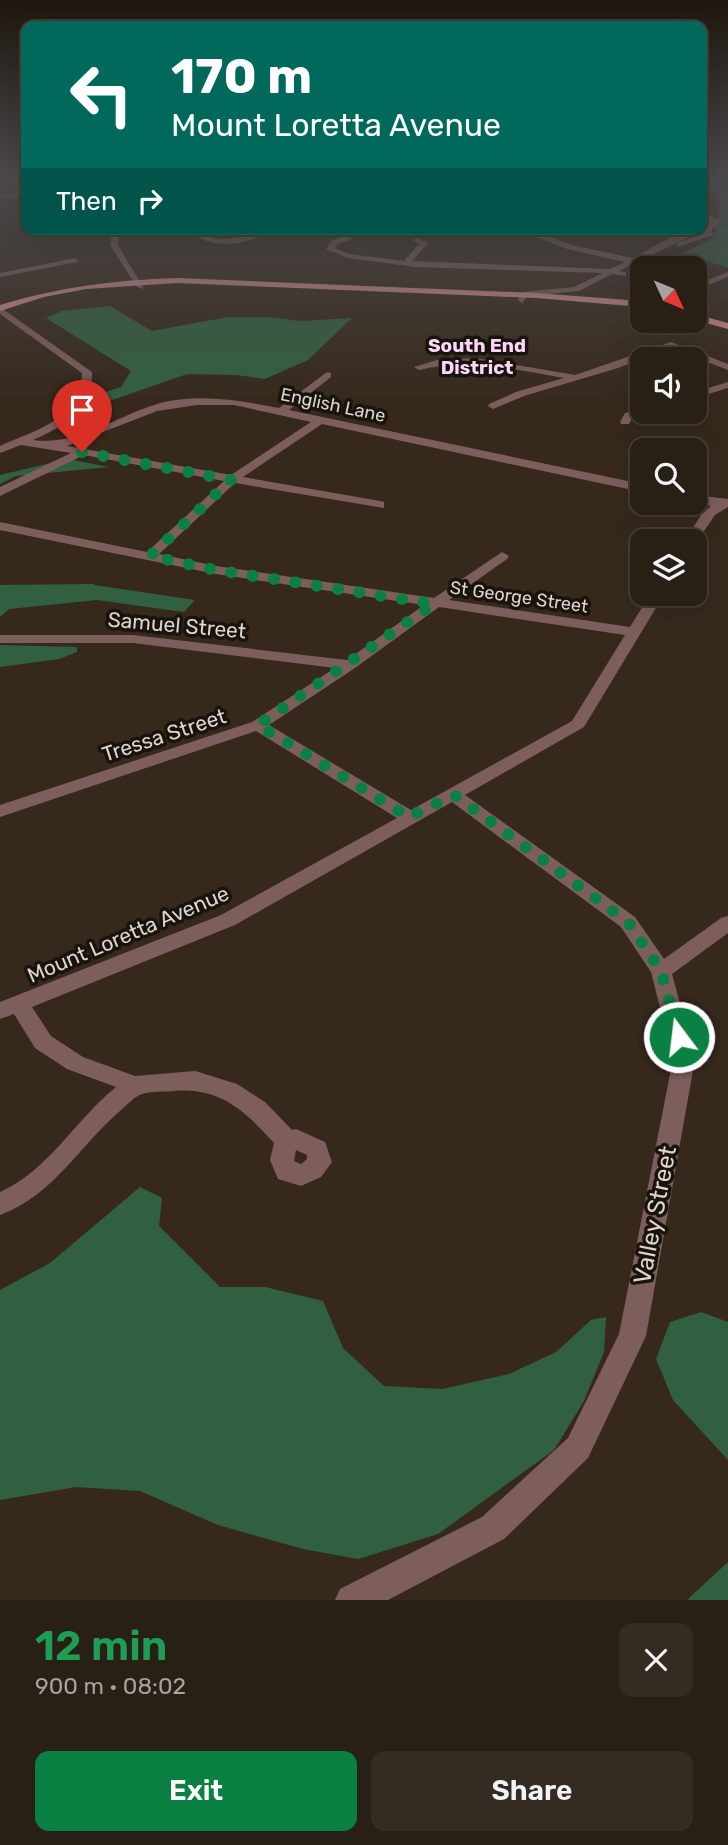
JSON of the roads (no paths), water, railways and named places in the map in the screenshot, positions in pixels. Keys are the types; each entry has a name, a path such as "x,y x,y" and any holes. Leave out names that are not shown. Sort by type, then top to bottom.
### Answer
{"main road":[{"path":"0,309 75,294 140,285 602,300 630,304"},
{"path":"707,318 726,323"}],"street":[{"path":"119,253 140,285"},
{"path":"340,253 407,262 617,271"},
{"path":"407,262 415,253"},
{"path":"596,253 630,260"},
{"path":"0,275 75,260"},
{"path":"602,300 592,291 630,263"},
{"path":"523,297 572,290 630,267"},
{"path":"534,268 572,290"},
{"path":"707,283 728,274"},
{"path":"589,282 602,285"},
{"path":"0,309 87,372 88,381 74,409 65,420 0,450"},
{"path":"493,405 671,345 728,367"},
{"path":"419,367 434,362 462,360 578,377"},
{"path":"281,412 327,375"},
{"path":"707,391 728,385"},
{"name":"English Lane","path":"20,441 52,446 79,439 155,408 187,403 234,402 630,485"},
{"path":"625,422 630,415"},
{"path":"150,556 231,480 321,420"},
{"path":"52,446 380,505"},
{"path":"0,492 82,452"},
{"path":"707,501 725,504"},
{"path":"698,529 706,516 725,504"},
{"name":"St George Street","path":"0,526 216,570 634,632"},
{"name":"Tressa Street","path":"0,811 258,725 350,665 502,556"},
{"name":"Mount Loretta Avenue","path":"10,1007 228,920 578,724 650,606"},
{"name":"Samuel Street","path":"0,639 133,639 350,665"},
{"path":"258,725 409,817"},
{"name":"Valley Street","path":"351,1600 494,1528 578,1448 632,1336 684,1059 661,971 628,922 454,795"},
{"path":"661,971 728,923"},
{"path":"10,1007 57,1053 75,1063 135,1085 195,1080 229,1090 257,1109 288,1142"},
{"path":"0,1204 37,1183 58,1164 102,1112 135,1085"}],"district":[{"name":"South End District","path":"477,356"}]}
